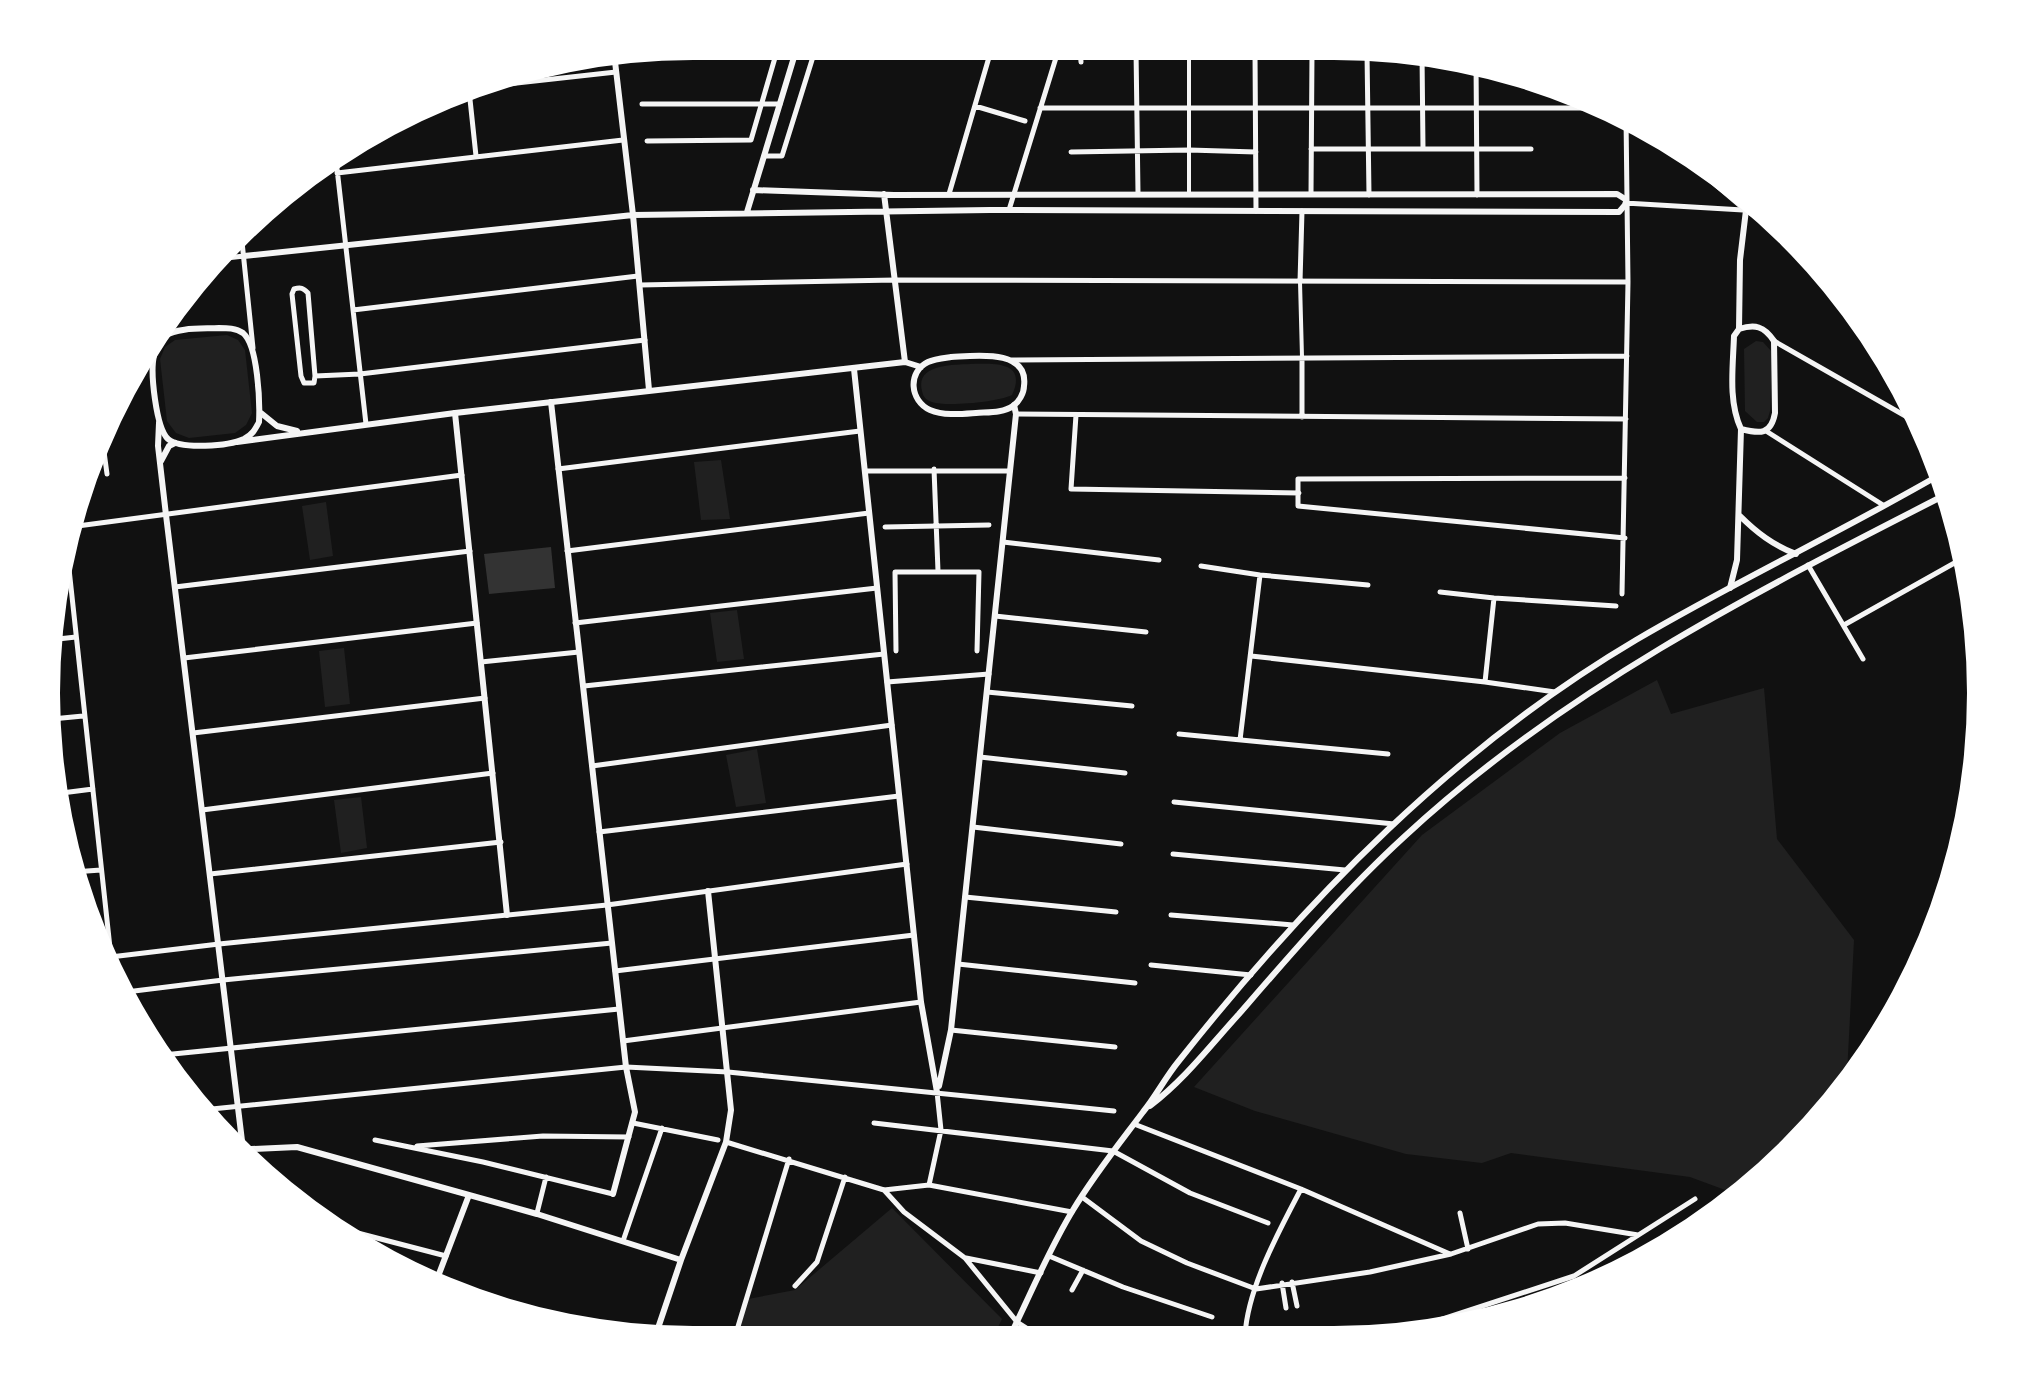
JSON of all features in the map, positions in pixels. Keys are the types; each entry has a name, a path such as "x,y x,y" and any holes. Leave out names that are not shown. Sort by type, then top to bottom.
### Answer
{"street":[{"path":"647,141 751,140 774,60"},
{"path":"747,212 793,60"},
{"path":"764,156 782,156 811,60"},
{"path":"948,194 988,60"},
{"path":"1009,210 1054,60"},
{"path":"1136,60 1138,194"},
{"path":"1189,60 1189,194"},
{"path":"1255,60 1256,211"},
{"path":"1311,194 1312,60"},
{"path":"1367,61 1369,195"},
{"path":"615,65 649,390"},
{"path":"1422,66 1422,149"},
{"path":"528,82 616,72"},
{"path":"1476,77 1477,195"},
{"path":"472,101 476,156"},
{"path":"642,104 780,104"},
{"path":"975,106 1025,121"},
{"path":"1040,108 1576,108"},
{"path":"1622,594 1628,282 1626,132"},
{"path":"366,424 337,173 623,140"},
{"path":"1311,149 1531,149"},
{"path":"1071,152 1256,152"},
{"path":"753,190 884,194 1617,194 1625,202 1742,210"},
{"path":"884,194 905,362"},
{"path":"234,257 632,215 1009,210 1619,212 1625,202"},
{"path":"1302,211 1302,417"},
{"path":"1739,329 1746,213"},
{"path":"237,442 254,432 260,412 243,247"},
{"path":"353,310 639,281 1628,282"},
{"path":"304,288 308,292 316,376 314,383 309,384 301,376 294,289 304,288"},
{"path":"1730,588 1737,560 1741,429 1732,392 1734,336 1739,329 1750,325 1762,328 1774,340 1903,414"},
{"path":"173,333 229,328 245,334 253,350"},
{"path":"316,376 645,340"},
{"path":"1766,431 1775,414 1774,340"},
{"path":"1626,356 1012,360 950,357 929,361 921,367 914,378 913,392 918,402 943,413 1015,410 1076,415 1626,419"},
{"path":"937,1092 951,1030 1015,410 1025,384 1023,371 1012,360"},
{"path":"159,423 162,432 175,443 189,446 905,362 921,367"},
{"path":"152,364 166,514 242,1137"},
{"path":"854,369 921,1002 941,1130 929,1185"},
{"path":"375,1140 613,1194 635,1112 619,1009 550,402"},
{"path":"260,412 277,426 303,432"},
{"path":"455,413 508,914"},
{"path":"1076,415 1072,489 1299,492"},
{"path":"1741,429 1766,431 1886,506"},
{"path":"558,469 860,431"},
{"path":"160,462 175,443"},
{"path":"105,459 107,474"},
{"path":"934,469 938,571"},
{"path":"864,471 1010,471"},
{"path":"83,526 462,475"},
{"path":"1625,478 1298,478 1298,506 1625,538"},
{"path":"1015,1326 1072,1212 1176,1065 1293,925 1394,824 1524,715 1634,641 1930,481"},
{"path":"1145,1110 1178,1084 1403,837 1530,732 1636,663 1808,565 1936,500"},
{"path":"567,551 869,513"},
{"path":"1738,514 1776,546 1796,554"},
{"path":"885,528 989,526"},
{"path":"1003,542 1159,560"},
{"path":"175,588 470,550"},
{"path":"1844,625 1953,564"},
{"path":"1808,565 1863,659"},
{"path":"1201,566 1368,585"},
{"path":"896,651 895,572 938,571 979,572 976,651"},
{"path":"1240,740 1260,575"},
{"path":"576,623 877,588"},
{"path":"69,589 109,936"},
{"path":"1440,592 1616,606"},
{"path":"1485,682 1494,598"},
{"path":"995,616 1146,632"},
{"path":"184,658 477,623"},
{"path":"62,639 76,637"},
{"path":"481,662 579,652"},
{"path":"583,686 884,654"},
{"path":"1251,656 1558,692"},
{"path":"887,682 989,674"},
{"path":"987,692 1132,706"},
{"path":"193,733 485,698"},
{"path":"61,718 85,716"},
{"path":"592,766 892,724"},
{"path":"1179,734 1388,754"},
{"path":"980,757 1125,773"},
{"path":"202,810 493,773"},
{"path":"68,793 93,790"},
{"path":"599,832 899,796"},
{"path":"1174,802 1394,824"},
{"path":"973,827 1122,844"},
{"path":"210,874 501,842"},
{"path":"1173,854 1345,870"},
{"path":"117,956 607,904 906,864"},
{"path":"86,871 101,870"},
{"path":"659,1325 731,1110 708,891"},
{"path":"965,897 1116,912"},
{"path":"1172,915 1293,925"},
{"path":"615,971 914,935"},
{"path":"135,990 612,942"},
{"path":"958,964 1135,983"},
{"path":"1151,965 1250,975"},
{"path":"623,1041 921,1002"},
{"path":"173,1054 619,1009"},
{"path":"951,1030 1116,1047"},
{"path":"216,1109 626,1067 728,1072 1114,1110"},
{"path":"632,1123 790,1159 884,1190 929,1185 1072,1212"},
{"path":"874,1123 1113,1151 1190,1193 1268,1223"},
{"path":"1134,1124 1301,1189 1452,1254"},
{"path":"623,1241 662,1128"},
{"path":"412,1147 543,1136 629,1137"},
{"path":"254,1149 298,1147 537,1214 681,1260"},
{"path":"738,1326 790,1159"},
{"path":"537,1214 546,1177"},
{"path":"795,1286 817,1262 845,1177"},
{"path":"1247,1326 1256,1288 1301,1189"},
{"path":"884,1190 904,1212 965,1258 1023,1326"},
{"path":"439,1273 469,1195"},
{"path":"1082,1196 1141,1241 1187,1264 1256,1288 1370,1272 1452,1254 1538,1224 1638,1235"},
{"path":"1461,1313 1574,1276 1695,1199"},
{"path":"1460,1213 1468,1249"},
{"path":"367,1235 446,1256"},
{"path":"1049,1256 1212,1317"},
{"path":"965,1258 1041,1273"},
{"path":"1072,1290 1082,1270"},
{"path":"1292,1282 1298,1306"},
{"path":"1282,1283 1286,1308"}],"shaded area":[{"path":"227,335 238,340 245,350 252,413 246,425 235,433 189,438 176,433 167,421 160,359 165,347 175,340"},
{"path":"1756,341 1763,342 1772,352 1770,411 1764,422 1757,422 1745,411 1744,349"},
{"path":"970,364 1012,370 1016,384 1012,395 960,404 932,402 924,397 921,382 930,371"},
{"path":"721,460 730,519 701,520 694,462"},
{"path":"326,502 333,556 310,560 302,506"},
{"path":"551,547 555,588 489,594 484,554"},
{"path":"737,610 744,659 717,662 710,613"},
{"path":"344,648 350,704 325,707 319,651"},
{"path":"1657,680 1671,714 1764,688 1777,839 1854,940 1848,1062 1782,1141 1725,1190 1690,1177 1511,1153 1482,1163 1406,1154 1255,1111 1194,1087 1422,835 1560,733"},
{"path":"757,749 766,803 736,807 726,755"},
{"path":"361,797 367,848 341,853 334,800"},
{"path":"892,1208 1002,1319 998,1326 736,1326 743,1300 795,1290"}]}
